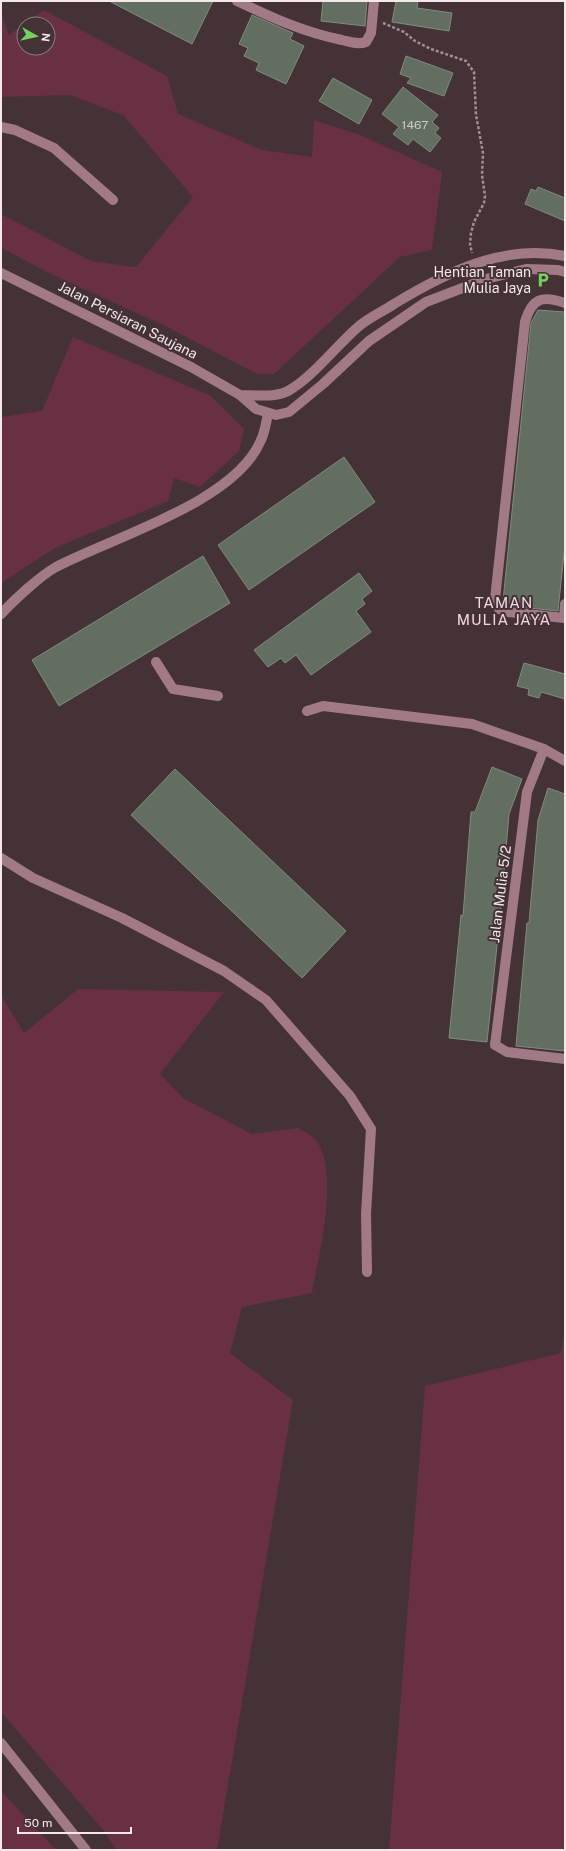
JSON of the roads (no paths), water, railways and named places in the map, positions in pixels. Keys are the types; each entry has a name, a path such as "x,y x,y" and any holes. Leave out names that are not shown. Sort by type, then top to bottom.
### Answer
{"street":[{"path":"237,1 294,28 324,37 360,44 366,42 371,33 374,1"},
{"path":"1,127 15,130 54,148 113,200"},
{"name":"Jalan Persiaran Saujana","path":"240,395 272,395 288,391 304,379 359,326 422,287 474,263 494,258 528,253 551,253 565,256"},
{"path":"1,614 15,600 55,568 174,514 225,484 249,459 261,441 268,414 276,415 289,412 323,384 369,341 426,302 486,279 526,269 558,270 565,272"},
{"name":"Jalan Persiaran Saujana","path":"1,273 184,364 240,395 256,409 268,414"},
{"path":"565,303 554,299 536,301 529,308 525,322 495,599 499,609 508,612 564,618 565,604"},
{"path":"156,662 173,689 218,696"},
{"path":"307,711 328,706 472,724 544,749 565,761"},
{"name":"Jalan Mulia 5/2","path":"544,749 527,792 495,1045 507,1052 565,1059"},
{"path":"1,858 33,878 122,918 224,971 266,1000 350,1096 371,1129 366,1214 368,1272"},
{"path":"1,1743 86,1850"}],"place":[{"name":"Hentian Taman Mulia Jaya","path":"543,280"}],"district":[{"name":"TAMAN MULIA JAYA","path":"504,612"}]}
